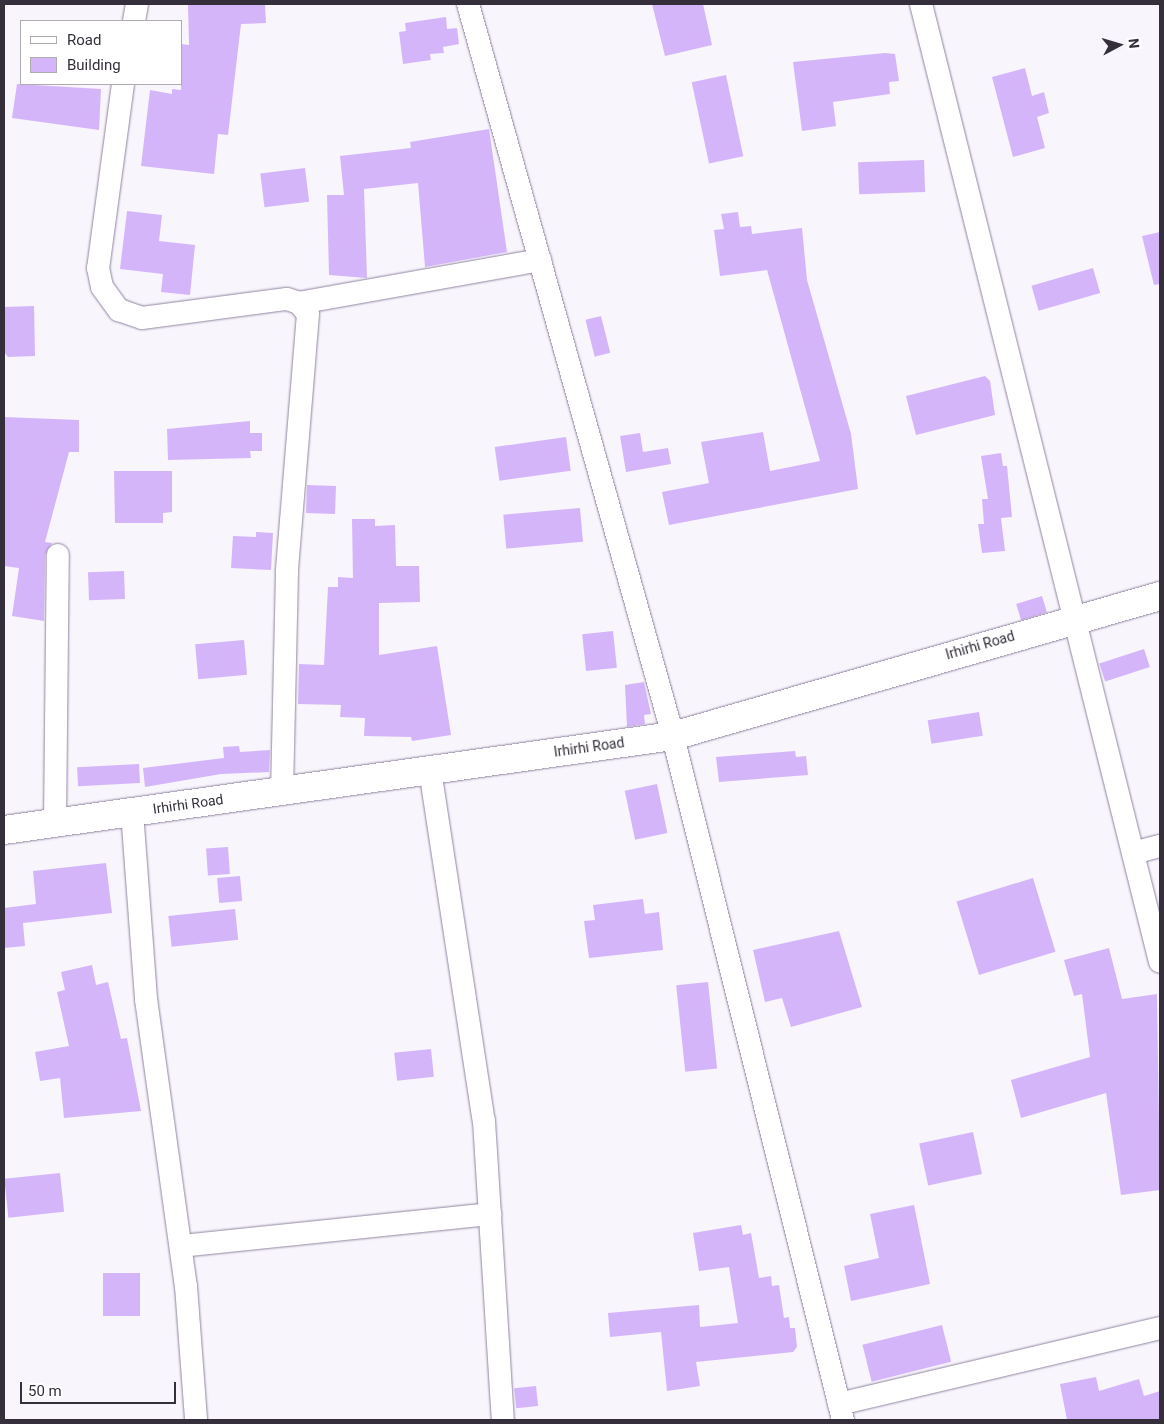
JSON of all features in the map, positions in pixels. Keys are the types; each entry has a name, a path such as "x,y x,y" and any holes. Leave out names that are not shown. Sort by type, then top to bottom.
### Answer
{"street":[{"path":"134,20 137,4"},
{"path":"468,4 673,736 841,1412 1160,1328"},
{"path":"921,4 1160,962"},
{"path":"123,85 98,268 102,288 119,310 142,318 287,298 299,303 308,314 287,572 282,790"},
{"path":"299,303 540,260"},
{"path":"55,823 58,555"},
{"name":"Irhirhi Road","path":"4,830 673,736 1073,619 1160,596"},
{"path":"430,770 484,1121 503,1420"},
{"path":"132,812 146,999 181,1246 196,1420"},
{"path":"1133,852 1160,846"},
{"path":"181,1246 490,1214"}],"building":[{"path":"188,4 265,4 266,23 241,24 228,135 218,134 214,174 141,166 150,90 172,94 172,89 181,90 182,44 189,45"},
{"path":"652,4 703,4 712,45 665,56"},
{"path":"446,17 447,29 457,28 459,44 443,47 444,53 430,54 431,60 403,64 399,32 406,31 405,23"},
{"path":"885,53 895,54 899,81 889,82 890,94 833,102 836,126 802,131 793,62"},
{"path":"1025,68 1032,96 1044,92 1049,113 1037,117 1045,148 1013,157 992,77"},
{"path":"726,75 743,156 709,163 692,82"},
{"path":"17,84 101,89 99,130 12,118"},
{"path":"489,129 507,252 425,267 418,183 364,189 367,278 329,275 327,195 344,195 340,156 411,148 410,142"},
{"path":"924,160 925,192 859,194 858,162"},
{"path":"305,168 309,202 264,207 260,173"},
{"path":"127,211 162,215 159,241 195,245 190,295 161,292 163,274 120,269"},
{"path":"738,212 740,227 751,226 752,234 802,228 807,280 851,434 858,489 669,525 662,492 709,483 701,442 763,432 770,471 820,461 767,270 720,276 714,230 724,229 721,214"},
{"path":"1160,232 1160,284 1154,285 1142,236"},
{"path":"1093,268 1100,293 1039,311 1031,286"},
{"path":"34,306 35,356 8,357 4,352 4,307"},
{"path":"601,316 610,353 595,357 585,320"},
{"path":"985,376 990,381 995,415 916,435 906,396"},
{"path":"4,417 79,420 79,452 69,452 45,542 52,543 45,555 44,621 12,616 19,568 4,566"},
{"path":"250,421 250,433 262,433 262,451 250,451 251,458 168,460 167,429"},
{"path":"640,433 643,452 668,448 671,464 626,472 620,436"},
{"path":"566,437 571,471 499,481 495,447"},
{"path":"1001,453 1003,466 1007,466 1012,517 1001,518 1005,551 982,553 978,524 984,524 982,499 988,499 981,456"},
{"path":"114,471 172,471 172,512 163,513 163,523 115,523"},
{"path":"307,485 336,486 335,514 306,513"},
{"path":"580,508 583,542 506,549 503,515"},
{"path":"352,519 375,519 375,526 395,525 396,566 419,566 420,602 379,603 379,655 437,646 451,735 412,741 411,737 364,736 365,718 340,717 341,705 298,704 299,664 324,665 328,587 338,587 338,577 353,578"},
{"path":"256,532 273,533 271,570 231,568 233,536 256,537"},
{"path":"124,571 125,599 89,600 88,572"},
{"path":"1042,596 1047,612 1021,620 1016,604"},
{"path":"613,631 617,668 586,671 582,634"},
{"path":"244,640 247,675 198,679 195,644"},
{"path":"1144,649 1150,667 1105,682 1099,664"},
{"path":"644,682 651,714 644,715 645,724 627,727 625,685"},
{"path":"979,712 983,736 931,744 928,720"},
{"path":"239,746 240,752 270,750 269,772 221,774 145,787 143,768 224,758 223,747"},
{"path":"795,751 796,757 806,756 808,775 719,782 716,757"},
{"path":"139,764 140,783 78,786 77,767"},
{"path":"657,784 667,833 635,840 625,791"},
{"path":"228,847 230,874 208,875 206,849"},
{"path":"106,863 112,913 23,923 25,946 4,948 4,908 36,904 33,871"},
{"path":"240,876 242,901 219,903 217,878"},
{"path":"1033,878 1056,952 979,975 956,901"},
{"path":"643,899 645,914 659,912 663,950 589,958 584,921 595,920 593,905"},
{"path":"235,909 238,940 172,947 168,916"},
{"path":"839,931 862,1007 791,1027 782,998 765,1002 753,950"},
{"path":"1109,948 1122,999 1157,994 1160,1190 1121,1195 1106,1093 1021,1118 1011,1080 1090,1057 1082,994 1074,996 1064,960"},
{"path":"92,965 96,985 108,982 121,1039 127,1038 141,1111 64,1118 60,1078 40,1081 35,1052 69,1046 57,992 65,990 61,972"},
{"path":"708,982 717,1069 685,1072 676,985"},
{"path":"431,1049 434,1077 397,1081 394,1053"},
{"path":"973,1132 982,1174 928,1185 919,1143"},
{"path":"60,1173 64,1212 8,1218 4,1179"},
{"path":"914,1205 930,1284 851,1301 844,1266 879,1258 870,1214"},
{"path":"741,1225 743,1235 751,1233 759,1278 771,1276 772,1286 779,1285 784,1318 789,1317 790,1328 795,1328 797,1347 793,1352 696,1362 700,1386 667,1391 661,1332 610,1337 608,1313 699,1305 700,1327 738,1323 729,1267 699,1271 693,1233"},
{"path":"103,1273 140,1273 140,1316 103,1316"},
{"path":"942,1325 951,1362 872,1382 862,1345"},
{"path":"1096,1377 1099,1391 1139,1379 1144,1396 1160,1391 1160,1420 1067,1420 1060,1384"},
{"path":"536,1386 538,1406 516,1408 514,1388"}]}
